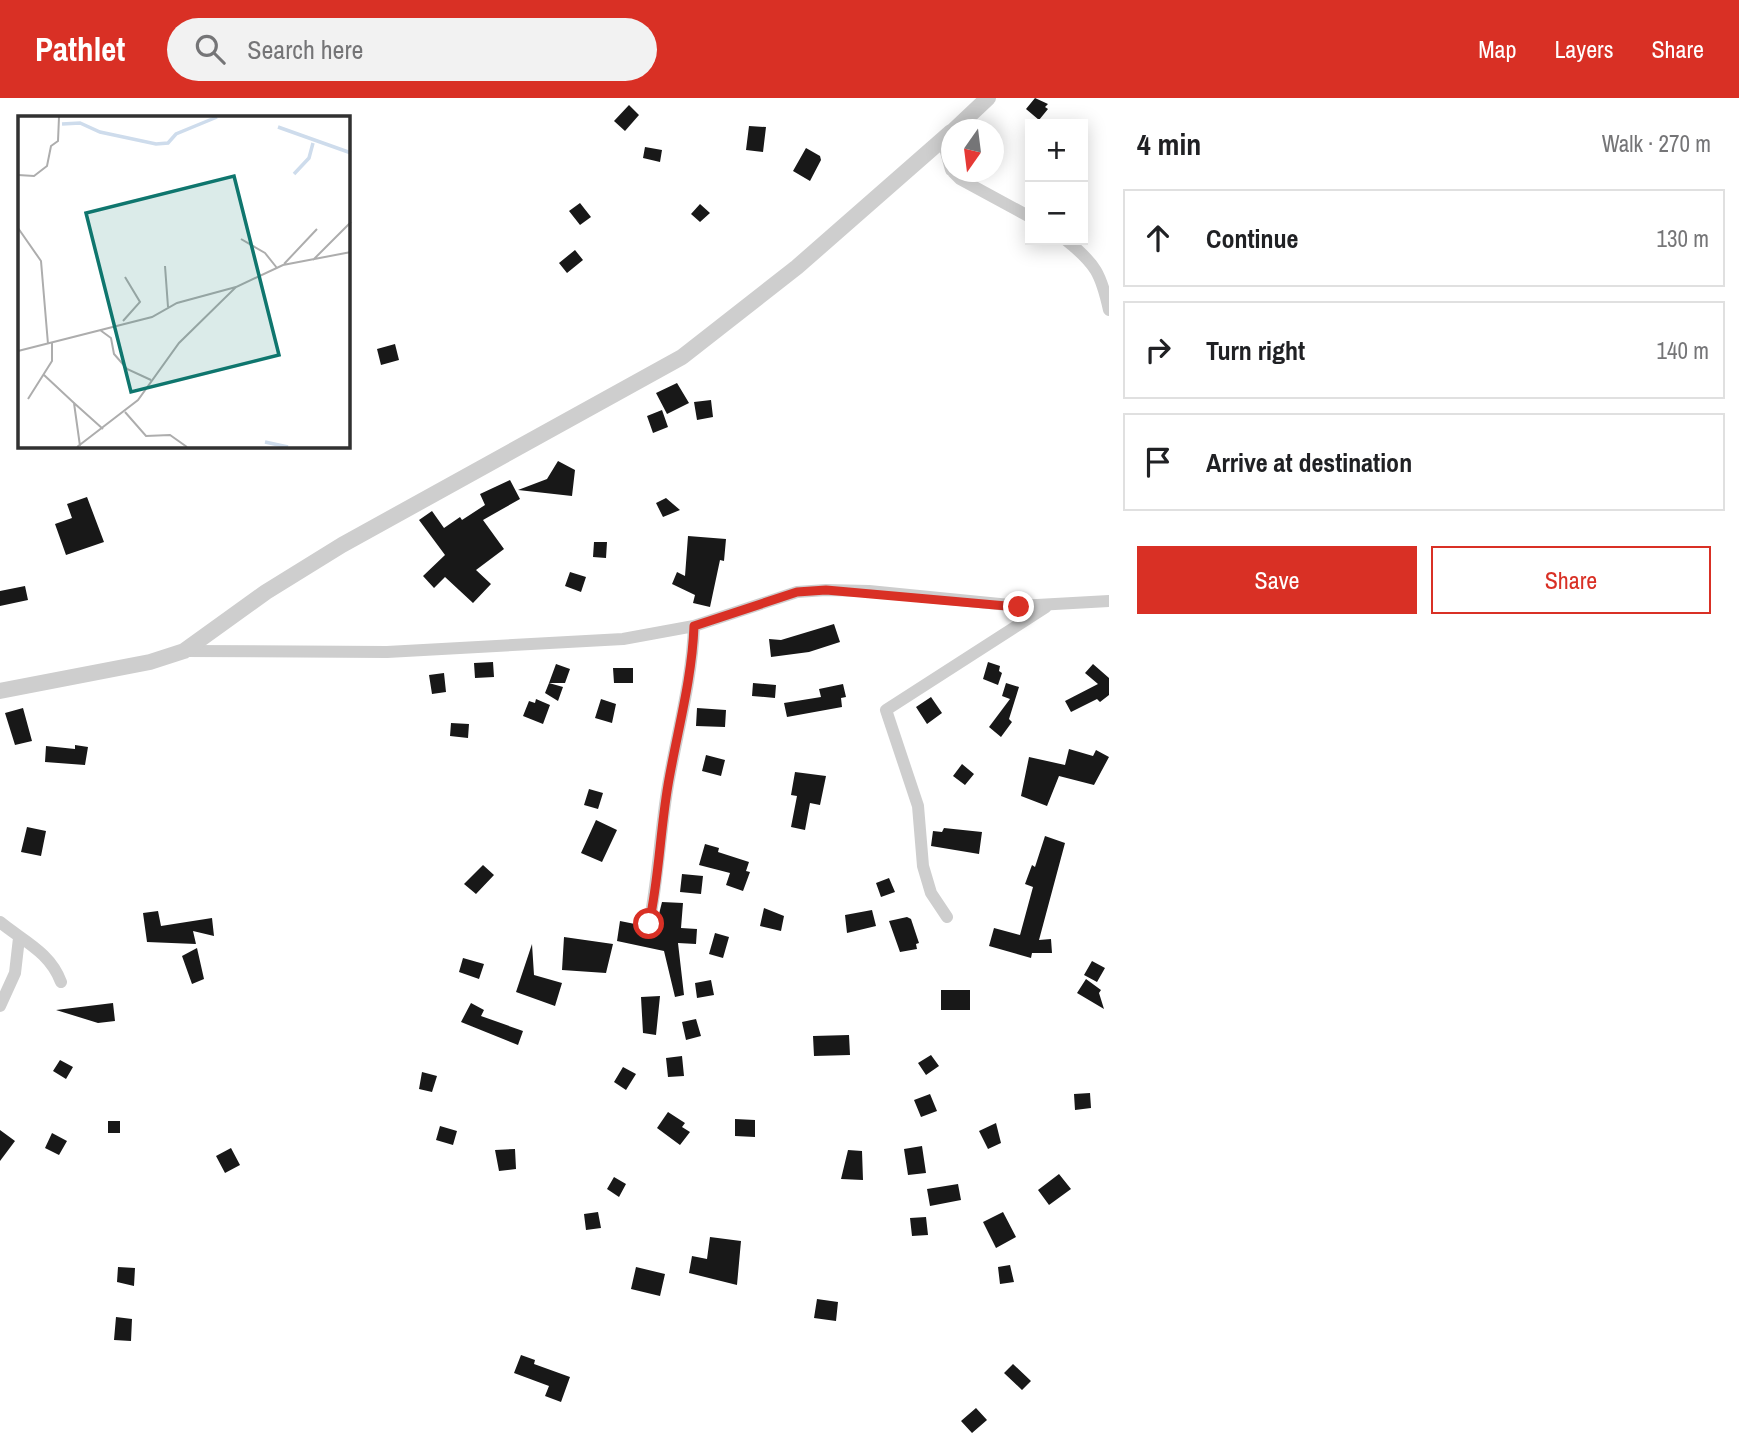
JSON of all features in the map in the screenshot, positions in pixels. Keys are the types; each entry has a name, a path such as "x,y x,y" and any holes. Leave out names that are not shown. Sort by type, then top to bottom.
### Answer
{"street":[{"path":"965,119 988,98"},
{"path":"0,691 150,662 184,651 267,592 342,545 682,357 797,267 941,141"},
{"path":"965,182 1025,215"},
{"path":"1072,245 1097,267 1105,284 1109,310"},
{"path":"184,651 387,652 623,639 694,626 797,592 826,590 869,591 971,604 1049,605 1109,601"},
{"path":"947,917 931,894 926,876 918,806 886,710 1049,605"},
{"path":"649,924 659,878 668,787 693,660 694,626"},
{"path":"0,922 47,957 61,982"},
{"path":"0,1006 15,973 19,938"}],"building":[{"path":"1035,98 1048,104 1045,107 1048,109 1040,119 1026,109"},
{"path":"629,105 639,115 625,131 614,121"},
{"path":"749,126 766,127 763,152 746,150"},
{"path":"645,147 662,150 660,162 643,158"},
{"path":"806,148 820,156 821,160 810,181 793,171"},
{"path":"580,203 591,217 580,225 569,211"},
{"path":"700,204 710,213 700,222 691,214"},
{"path":"575,250 583,260 567,273 559,263"},
{"path":"395,344 399,360 381,365 377,349"},
{"path":"677,383 689,403 667,414 656,393"},
{"path":"711,400 713,417 697,420 694,402"},
{"path":"662,410 668,427 653,433 647,416"},
{"path":"558,461 575,470 572,496 518,490 547,479"},
{"path":"510,480 520,499 483,520 504,549 476,570 491,584 473,603 445,577 434,588 423,576 445,555 419,520 432,511 444,528 485,505 480,494"},
{"path":"87,497 104,542 66,555 55,524 72,518 67,504"},
{"path":"666,498 680,510 663,517 656,503"},
{"path":"688,536 726,539 724,561 720,560 710,607 693,603 695,595 672,584 677,572 685,576"},
{"path":"594,542 607,542 606,558 593,557"},
{"path":"570,572 586,577 581,592 565,586"},
{"path":"25,586 28,600 0,606 0,591"},
{"path":"834,624 840,642 809,652 771,657 769,639 781,640"},
{"path":"493,662 494,677 475,678 474,663"},
{"path":"988,662 1000,666 999,671 1002,673 998,685 983,679"},
{"path":"556,664 570,669 565,683 549,683"},
{"path":"1093,664 1109,678 1109,695 1100,702 1097,699 1071,712 1065,701 1098,684 1085,673"},
{"path":"613,668 633,668 633,683 614,683"},
{"path":"444,673 446,692 432,694 429,675"},
{"path":"549,683 563,687 558,701 545,693"},
{"path":"753,683 776,685 775,698 752,696"},
{"path":"1006,683 1019,687 1009,719 1012,722 1001,737 989,727 1010,699 1002,696"},
{"path":"843,684 846,697 841,698 842,707 787,717 784,703 821,697 819,689"},
{"path":"931,697 942,713 927,724 916,707"},
{"path":"536,699 550,705 543,724 523,716 529,701 535,703"},
{"path":"601,699 616,704 612,723 595,718"},
{"path":"23,708 32,741 15,745 5,713"},
{"path":"697,708 726,710 725,727 696,726"},
{"path":"451,723 469,724 468,738 450,736"},
{"path":"75,745 88,747 85,765 45,762 46,746 75,749"},
{"path":"1069,749 1093,756 1096,750 1109,757 1094,785 1059,776 1047,806 1021,796 1029,757 1065,765"},
{"path":"706,755 725,760 721,776 702,771"},
{"path":"962,764 974,774 965,785 953,776"},
{"path":"795,772 826,776 820,805 810,803 805,830 791,827 797,796 791,795"},
{"path":"589,789 603,793 598,809 584,805"},
{"path":"596,820 617,830 602,862 581,853"},
{"path":"27,827 46,831 41,856 21,852"},
{"path":"944,828 982,832 979,854 931,846 933,831 942,832"},
{"path":"1045,836 1065,843 1039,940 1051,939 1052,953 1032,953 1031,958 989,946 994,928 1020,935 1033,887 1025,884 1032,865 1035,867"},
{"path":"705,844 719,848 718,852 749,862 746,871 750,872 743,891 726,885 730,873 699,865"},
{"path":"483,865 494,875 476,894 464,884"},
{"path":"682,874 703,876 701,894 680,892"},
{"path":"889,878 895,892 881,897 876,883"},
{"path":"662,902 683,903 681,928 697,929 696,944 678,943 684,995 675,997 664,951 617,941 620,921 640,925 647,932 655,930"},
{"path":"764,908 784,916 781,931 760,926"},
{"path":"872,910 876,926 847,933 845,915"},
{"path":"158,911 161,926 212,918 214,936 193,931 196,944 147,942 143,913"},
{"path":"907,917 911,919 919,943 916,944 917,949 900,952 889,921"},
{"path":"715,933 729,937 723,958 709,954"},
{"path":"564,937 613,944 606,973 562,970"},
{"path":"532,944 534,975 562,983 555,1006 516,992"},
{"path":"197,948 204,979 192,984 182,956"},
{"path":"463,958 484,964 479,979 459,972"},
{"path":"1092,961 1105,968 1097,982 1084,975"},
{"path":"1086,979 1101,990 1099,993 1104,1009 1077,993"},
{"path":"711,980 714,995 697,998 695,983"},
{"path":"941,990 970,990 970,1010 941,1010"},
{"path":"660,996 656,1035 643,1033 641,997"},
{"path":"113,1003 115,1021 98,1023 56,1010"},
{"path":"471,1003 484,1010 481,1016 523,1031 518,1045 461,1022"},
{"path":"696,1019 701,1036 686,1040 682,1022"},
{"path":"849,1035 850,1055 814,1056 813,1036"},
{"path":"931,1055 939,1066 926,1075 918,1063"},
{"path":"682,1056 684,1076 668,1077 666,1058"},
{"path":"60,1060 73,1067 66,1079 53,1071"},
{"path":"623,1067 636,1074 626,1090 614,1082"},
{"path":"422,1072 437,1076 432,1092 419,1089"},
{"path":"1090,1093 1091,1108 1075,1110 1074,1094"},
{"path":"930,1094 937,1111 921,1117 914,1100"},
{"path":"668,1112 685,1123 682,1127 690,1132 680,1145 657,1128"},
{"path":"735,1119 755,1120 755,1137 735,1136"},
{"path":"108,1121 120,1121 120,1133 108,1133"},
{"path":"996,1123 1001,1143 988,1149 979,1131"},
{"path":"440,1126 457,1131 453,1145 436,1140"},
{"path":"0,1130 15,1141 0,1161"},
{"path":"52,1133 67,1141 59,1155 45,1148"},
{"path":"922,1146 926,1173 908,1175 904,1149"},
{"path":"231,1148 240,1165 225,1173 216,1156"},
{"path":"515,1149 516,1169 499,1171 495,1150"},
{"path":"848,1150 862,1151 863,1180 841,1179"},
{"path":"1059,1174 1071,1189 1049,1205 1038,1190"},
{"path":"614,1177 626,1184 619,1197 607,1189"},
{"path":"958,1184 961,1200 930,1206 927,1189"},
{"path":"598,1212 601,1228 586,1230 584,1214"},
{"path":"1003,1212 1016,1237 996,1248 983,1222"},
{"path":"926,1217 928,1235 912,1236 910,1218"},
{"path":"710,1237 741,1241 737,1285 689,1273 692,1256 707,1259"},
{"path":"1010,1265 1014,1282 1000,1284 998,1267"},
{"path":"118,1267 135,1268 134,1286 117,1282"},
{"path":"636,1267 665,1274 660,1296 631,1289"},
{"path":"817,1299 838,1302 836,1321 814,1318"},
{"path":"116,1317 132,1319 131,1341 114,1340"},
{"path":"521,1355 535,1360 534,1364 570,1377 561,1402 545,1396 549,1386 514,1373"},
{"path":"1013,1364 1031,1381 1022,1390 1004,1373"},
{"path":"976,1408 987,1420 972,1433 961,1421"}],"route":[{"path":"649,924 659,878 666,799 680,713 693,660 694,626 797,592 826,590 869,591 971,604 1019,607"}]}
